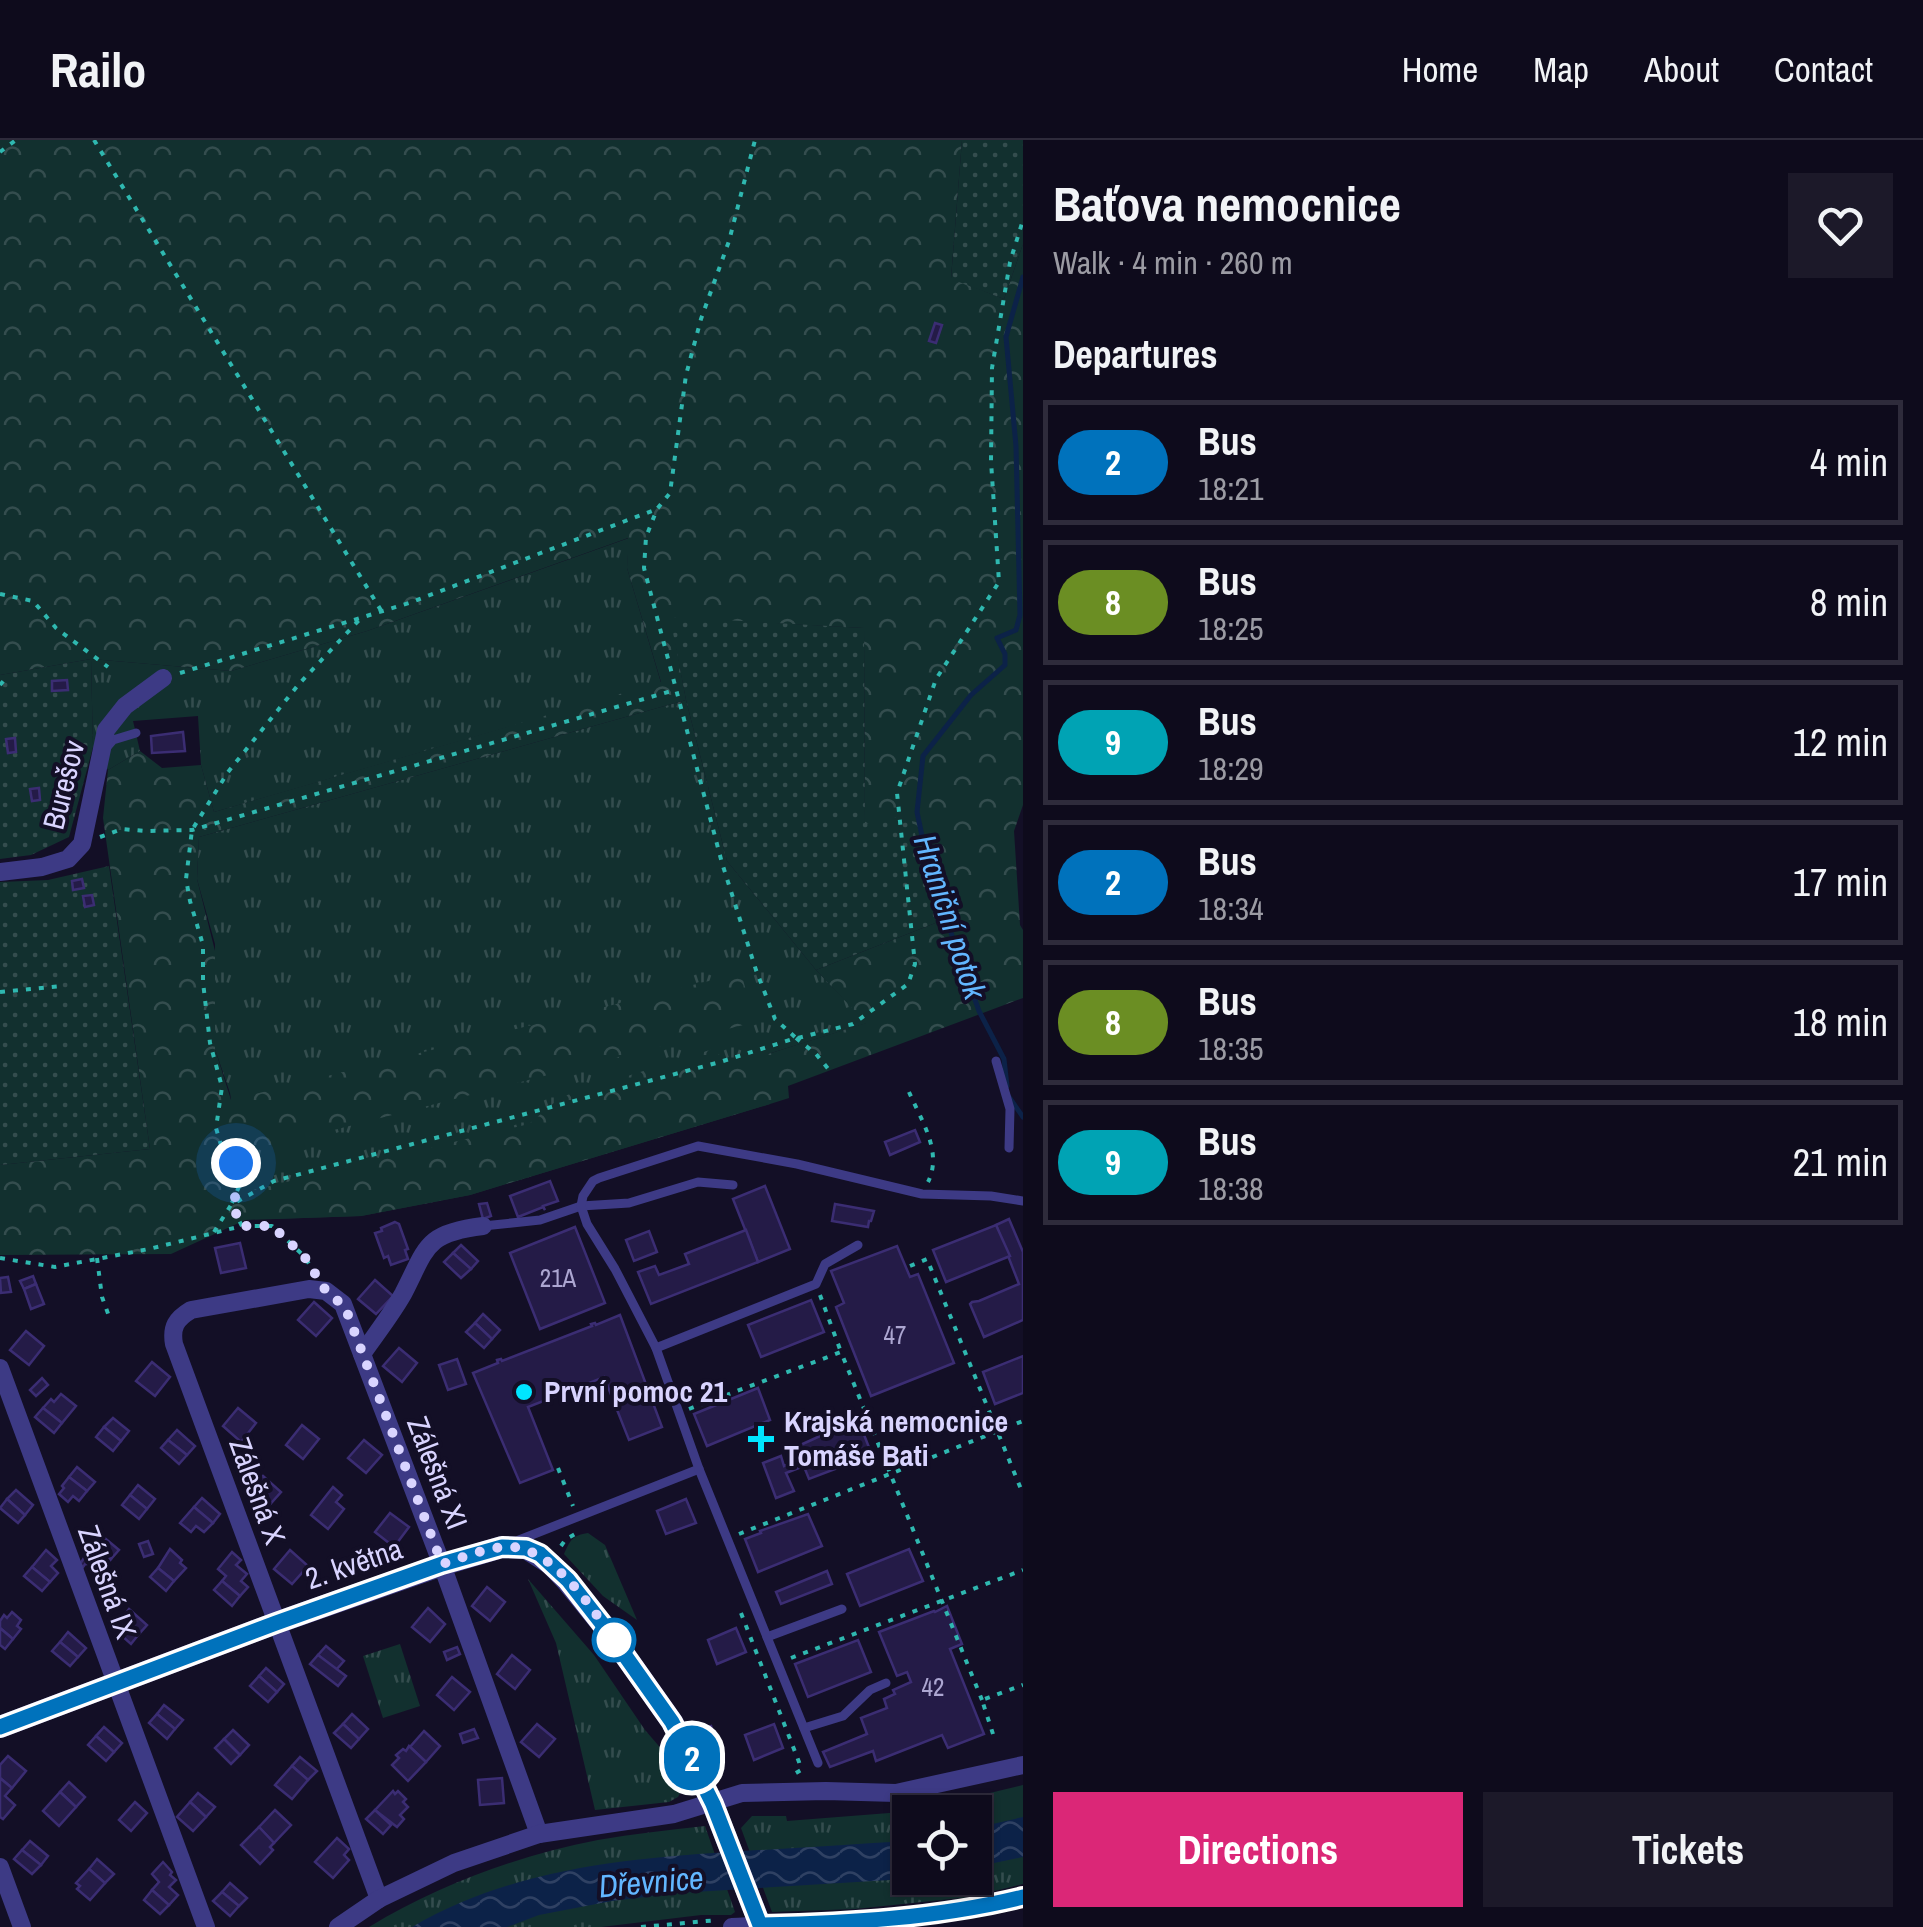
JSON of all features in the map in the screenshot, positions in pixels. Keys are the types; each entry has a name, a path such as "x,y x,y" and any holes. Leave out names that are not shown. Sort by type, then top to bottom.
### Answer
{"street":[{"name":"Burešov","path":"0,872 68,859 82,844 106,730 126,706 163,678"},
{"path":"362,1354 401,1296 425,1250 448,1234 483,1226"},
{"name":"Zálešná X","path":"326,1291 309,1289 198,1308 174,1326 174,1344 380,1899"},
{"name":"Zálešná XI","path":"326,1291 343,1304 539,1834"},
{"name":"Zálešná IX","path":"0,1368 206,1927"},
{"path":"502,1547 533,1551 568,1580 653,1693 689,1752 759,1921"},
{"name":"2. května","path":"0,1727 276,1623 442,1564 502,1547"},
{"path":"338,1927 380,1899 454,1863 539,1834 716,1811 734,1795 896,1793 1023,1765"},
{"path":"0,1867 22,1927"},
{"path":"730,1923 920,1915 979,1908 1023,1897"}],"lane":[{"path":"101,754 113,740 136,733"},
{"path":"996,1062 1010,1109 1008,1148"},
{"path":"818,1763 700,1469 656,1348 587,1224 581,1206 588,1187 599,1178 698,1146 798,1164 922,1194 1023,1201"},
{"path":"483,1226 540,1220 581,1206 629,1203 698,1182 733,1185"},
{"path":"656,1348 816,1284 824,1264 858,1245"},
{"path":"502,1547 700,1469"},
{"path":"767,1636 842,1608"},
{"path":"804,1728 843,1716 870,1690 886,1683"}],"path":[{"path":"0,152 16,140"},
{"path":"94,140 382,612"},
{"path":"756,140 730,241 686,375 670,493 657,509 646,537 644,568 722,862 756,970 775,1019 830,1070"},
{"path":"232,1205 274,1181 854,1024 908,984 915,964 898,793 936,679 999,582 991,462 992,368 1010,262 1023,220"},
{"path":"163,678 382,612 657,509"},
{"path":"0,594 33,601 56,628 108,667"},
{"path":"214,1232 232,1205 241,1182 236,1163 221,1145 216,1128 222,1087 210,1043 202,982 203,946 186,879 192,830 228,772 299,684 360,619"},
{"path":"0,685 5,679"},
{"path":"82,844 122,829 192,830 676,689"},
{"path":"0,992 62,986"},
{"path":"909,1092 933,1147 932,1173 922,1194"},
{"path":"232,1205 242,1226"},
{"path":"0,1258 56,1267 242,1226 272,1226 304,1256 326,1291"},
{"path":"96,1258 102,1298 110,1319"},
{"path":"910,1266 927,1260 1023,1494"},
{"path":"816,1284 993,1734"},
{"path":"680,1413 841,1352"},
{"path":"728,1539 1023,1421"},
{"path":"562,1557 559,1548 566,1539 584,1529"},
{"path":"778,1663 1023,1570"},
{"path":"741,1613 799,1762 801,1770 793,1775"},
{"path":"982,1700 1023,1685"},
{"path":"641,1927 730,1923"}],"green space":[{"path":"0,140 962,140 951,278 1004,299 1023,244 1023,805 1014,831 1023,930 1023,998 788,1086 789,1098 470,1195 361,1216 245,1220 171,1254 0,1255 0,1165 150,1149 103,818 108,770 140,751 162,768 201,765 214,812 661,682 627,568 628,538 367,631 231,671 91,659 0,675","holes":["671,618 864,628 865,825 938,922 816,970 866,1023 768,1054 768,1065 730,1065 713,1049 561,1097 529,1124 253,1190 240,1154 755,1022 741,973 231,1100 215,1049 215,951 197,879 199,837 686,700"]},
{"path":"962,140 1023,140 1023,244 1004,299 951,279"},
{"path":"629,538 627,568 661,683 214,812 201,765 198,716 133,721 140,751 108,770 93,747 91,659 231,671 367,631"},
{"path":"670,617 864,628 865,824 910,814 938,922 816,970 727,861 686,700"},
{"path":"91,659 93,747 69,837 31,855 0,859 0,675"},
{"path":"686,700 727,861 816,970 867,1023 768,1054 770,1104 470,1195 361,1216 271,1219 250,1187 241,1162 230,1093 215,1049 215,944 197,879 199,837"},
{"path":"109,866 150,1149 0,1165 0,882 48,880"},
{"path":"588,1533 605,1545 637,1620 603,1596 564,1554 573,1539"},
{"path":"528,1579 594,1655 645,1730 677,1767 684,1786 678,1797 669,1802 595,1810 556,1643"},
{"path":"400,1644 420,1706 383,1718 363,1656"},
{"path":"1023,1785 1023,1884 992,1892 992,1795 981,1795"},
{"path":"892,1813 892,1895 978,1895 855,1909 772,1912 741,1828 752,1816 786,1816 787,1821"},
{"path":"705,1826 735,1912 731,1915 601,1927 369,1927 451,1885 538,1854 598,1840"}],"water":[{"path":"1023,1817 1023,1857 992,1863 992,1824"},
{"name":"Dřevnice","path":"892,1842 892,1880 678,1893 612,1901 539,1915 507,1927 412,1927 490,1891 531,1879 615,1863"}],"building":[{"path":"935,323 942,325 936,343 929,341"},
{"path":"67,680 68,690 52,691 52,681"},
{"path":"183,732 185,751 152,753 151,736"},
{"path":"15,738 16,752 8,753 6,739"},
{"path":"39,788 40,800 32,801 30,789"},
{"path":"82,879 84,888 73,890 72,881"},
{"path":"92,895 94,905 85,907 83,896"},
{"path":"915,1130 920,1142 890,1155 885,1142"},
{"path":"550,1181 558,1201 543,1206 545,1210 543,1207 518,1217 510,1196"},
{"path":"765,1186 790,1249 758,1262 733,1199"},
{"path":"487,1203 491,1216 483,1219 479,1204"},
{"path":"835,1204 874,1211 868,1227 832,1221"},
{"path":"1009,1219 1023,1252 1023,1320 984,1337 970,1304 1019,1284 996,1225"},
{"path":"395,1222 408,1249 408,1259 391,1265 388,1256 384,1258 375,1233"},
{"path":"996,1225 1010,1256 946,1282 933,1250"},
{"path":"575,1227 605,1303 540,1329 510,1253"},
{"path":"746,1230 758,1262 651,1304 638,1272 655,1266 659,1275 689,1264 685,1254"},
{"path":"649,1231 657,1252 634,1261 626,1240"},
{"path":"240,1243 246,1268 221,1273 215,1248"},
{"path":"461,1245 478,1261 471,1269 453,1253"},
{"path":"897,1246 910,1277 918,1274 954,1363 871,1396 836,1307 844,1303 831,1271"},
{"path":"453,1253 471,1269 461,1278 444,1262"},
{"path":"33,1276 36,1284 24,1289 20,1281"},
{"path":"8,1277 11,1292 1,1293 0,1278"},
{"path":"375,1280 393,1296 376,1314 358,1299"},
{"path":"36,1284 44,1304 31,1309 24,1289"},
{"path":"811,1300 824,1332 761,1357 748,1325"},
{"path":"314,1302 332,1318 316,1336 298,1320"},
{"path":"483,1314 500,1330 492,1339 475,1323"},
{"name":"První pomoc 21","path":"620,1315 662,1427 629,1440 604,1377 528,1407 553,1470 520,1483 473,1373 498,1363 497,1360"},
{"path":"475,1323 492,1339 484,1348 466,1332"},
{"path":"26,1331 44,1346 29,1365 10,1350"},
{"path":"399,1348 417,1363 402,1382 383,1366"},
{"path":"1023,1356 1023,1393 995,1404 983,1372"},
{"path":"457,1359 466,1384 448,1390 439,1365"},
{"path":"152,1362 170,1377 155,1396 136,1381"},
{"path":"42,1378 48,1385 36,1396 30,1390"},
{"path":"758,1388 770,1420 707,1446 694,1414"},
{"path":"61,1394 76,1406 62,1423 43,1408"},
{"path":"43,1408 62,1423 54,1433 35,1417"},
{"path":"238,1408 256,1423 241,1442 223,1426"},
{"path":"113,1418 129,1431 121,1441 104,1427"},
{"path":"859,1422 872,1455 809,1479 796,1447"},
{"path":"302,1425 319,1439 303,1459 286,1445"},
{"path":"104,1427 121,1441 113,1451 96,1437"},
{"path":"177,1430 195,1446 187,1455 168,1440"},
{"path":"168,1440 187,1455 179,1464 161,1448"},
{"path":"364,1440 382,1455 366,1473 348,1458"},
{"path":"781,1456 784,1466 801,1459 804,1466 786,1473 794,1491 776,1498 763,1463"},
{"path":"77,1467 95,1482 87,1491 69,1477"},
{"path":"263,1476 281,1492 265,1510 247,1494"},
{"path":"69,1477 87,1491 79,1501 73,1496 68,1502 59,1494"},
{"path":"138,1485 155,1499 147,1509 130,1495"},
{"path":"333,1487 342,1495 336,1502 344,1509 328,1529 311,1515"},
{"path":"16,1490 33,1505 25,1515 7,1499"},
{"path":"130,1495 147,1509 139,1519 122,1505"},
{"path":"202,1498 220,1514 213,1523 194,1507"},
{"path":"7,1499 25,1515 18,1523 0,1508"},
{"path":"686,1499 696,1523 666,1534 657,1511"},
{"path":"194,1507 213,1523 204,1532 196,1526 191,1532 180,1523"},
{"path":"390,1513 409,1527 394,1547 375,1532"},
{"path":"808,1514 822,1546 758,1572 745,1539"},
{"path":"101,1535 119,1550 111,1559 93,1544"},
{"path":"148,1541 153,1554 144,1557 139,1544"},
{"path":"93,1544 111,1559 103,1569 96,1563 91,1568 80,1564"},
{"path":"170,1549 186,1568 174,1581 158,1568"},
{"path":"909,1549 923,1581 860,1606 847,1574"},
{"path":"46,1550 57,1560 51,1566 58,1573 50,1582 32,1567"},
{"path":"290,1550 308,1566 292,1584 274,1569"},
{"path":"232,1552 241,1560 236,1565 247,1574 241,1581 248,1587 240,1596 222,1581 226,1576 218,1569"},
{"path":"32,1567 50,1582 42,1591 24,1576"},
{"path":"158,1568 174,1581 166,1591 150,1577"},
{"path":"827,1571 832,1584 781,1604 776,1592"},
{"path":"222,1581 240,1596 232,1606 214,1590"},
{"path":"487,1587 505,1602 490,1621 472,1606"},
{"path":"947,1606 962,1644 950,1649 984,1734 948,1748 942,1735 876,1761 873,1751 830,1767 823,1752 867,1734 861,1718 887,1708 884,1699 911,1682 907,1672 897,1676 879,1632"},
{"path":"428,1608 445,1624 430,1642 412,1627"},
{"path":"129,1609 147,1625 139,1634 121,1619"},
{"path":"12,1612 21,1620 17,1626 21,1629 13,1639 0,1628 4,1615 7,1618"},
{"path":"121,1619 139,1634 131,1644 113,1628"},
{"path":"0,1628 13,1639 5,1649 0,1645"},
{"path":"736,1628 746,1652 717,1664 708,1640"},
{"path":"68,1632 86,1648 78,1657 60,1642"},
{"path":"858,1640 871,1672 808,1697 795,1664"},
{"path":"60,1642 78,1657 70,1666 52,1651"},
{"path":"326,1646 344,1661 336,1670 318,1655"},
{"path":"457,1647 460,1654 447,1660 444,1652"},
{"path":"318,1655 346,1676 338,1686 310,1664"},
{"path":"512,1655 530,1670 515,1689 497,1674"},
{"path":"266,1668 284,1684 277,1692 259,1676"},
{"path":"259,1676 277,1692 268,1702 250,1686"},
{"path":"452,1677 470,1692 454,1710 437,1695"},
{"path":"164,1705 183,1720 175,1729 157,1714"},
{"path":"157,1714 175,1729 167,1739 149,1723"},
{"path":"352,1714 368,1729 359,1739 343,1724"},
{"path":"343,1724 359,1739 351,1748 334,1733"},
{"path":"537,1724 555,1739 539,1757 521,1742"},
{"path":"774,1724 783,1748 754,1760 745,1735"},
{"path":"711,1726 717,1745 711,1747 704,1728"},
{"path":"104,1727 122,1743 114,1752 96,1736"},
{"path":"474,1729 478,1738 463,1743 460,1734"},
{"path":"233,1730 249,1745 240,1755 224,1739"},
{"path":"424,1731 440,1746 426,1762 410,1747"},
{"path":"96,1736 114,1752 106,1761 88,1745"},
{"path":"224,1739 240,1755 231,1764 215,1748"},
{"path":"409,1746 426,1762 408,1781 392,1765 399,1758 396,1755"},
{"path":"8,1756 26,1771 12,1788 0,1778 0,1765"},
{"path":"300,1757 317,1771 308,1780 292,1766"},
{"path":"292,1766 308,1780 292,1799 275,1785"},
{"path":"0,1778 12,1788 5,1796 15,1805 3,1819 0,1817"},
{"path":"502,1778 504,1803 480,1805 478,1780"},
{"path":"69,1782 85,1797 76,1807 60,1792"},
{"path":"393,1791 406,1799 403,1802 408,1807 400,1815 404,1819 397,1827 375,1810"},
{"path":"60,1792 76,1807 59,1826 43,1811"},
{"path":"198,1793 215,1807 206,1817 190,1802"},
{"path":"135,1802 147,1813 131,1831 119,1820"},
{"path":"190,1802 206,1817 193,1831 177,1817"},
{"path":"275,1810 291,1825 274,1843 259,1827"},
{"path":"375,1810 391,1825 383,1834 366,1819"},
{"path":"259,1827 274,1843 270,1847 273,1850 260,1864 241,1845"},
{"path":"337,1838 349,1849 344,1855 349,1860 333,1878 315,1862"},
{"path":"30,1841 48,1856 41,1865 22,1850"},
{"path":"22,1850 41,1865 32,1874 14,1859"},
{"path":"97,1859 114,1874 105,1883 89,1869"},
{"path":"163,1862 176,1880 169,1887 178,1895 169,1905 152,1890 159,1882 152,1874"},
{"path":"89,1869 105,1883 90,1900 77,1889 80,1886 76,1883"},
{"path":"230,1883 247,1898 239,1906 222,1892"},
{"path":"152,1890 169,1905 160,1914 144,1900"},
{"path":"222,1892 239,1906 230,1916 213,1901"}],"waterway":[{"name":"Hraniční potok","path":"1007,1086 1004,1059 979,1011 930,874 917,812 923,756 971,695 1005,665 1005,654 997,638 1016,630 1020,615 1016,446 1006,337 1023,277"},
{"name":"Hraniční potok","path":"1009,1097 1023,1117"}],"bus line":[{"name":"2","path":"0,1727 442,1564 490,1549 520,1547 540,1554 568,1580 672,1722 713,1804 760,1925 920,1915 979,1908 1023,1897"}],"place":[{"name":"První pomoc 21","path":"524,1392"},
{"name":"Krajská nemocnice Tomáše Bati","path":"761,1439"}],"route":[{"path":"236,1163 241,1182 232,1205 242,1226 272,1226 304,1256 326,1291 345,1307 442,1564 502,1547 520,1547 540,1554 568,1580 614,1640"}]}
